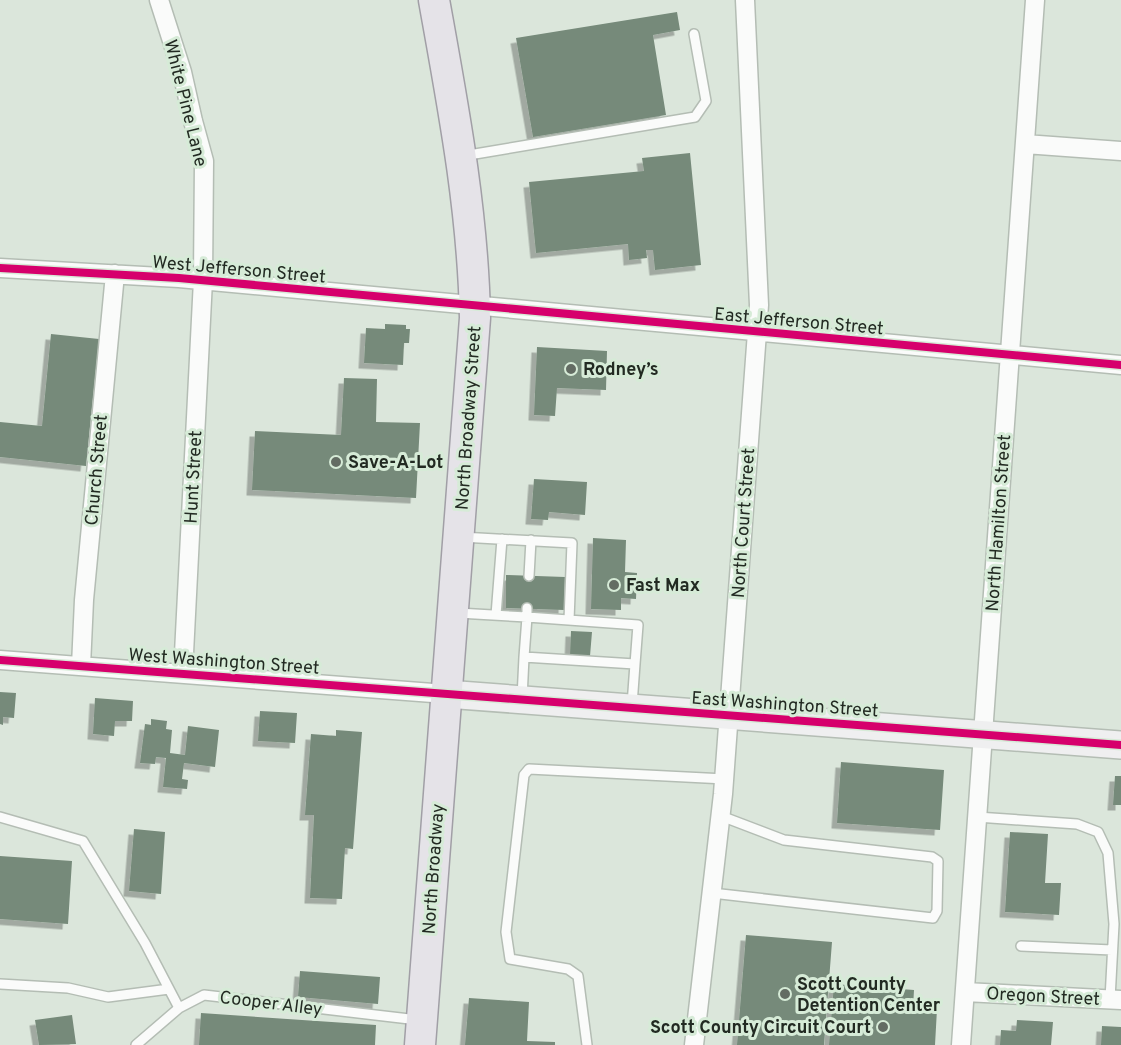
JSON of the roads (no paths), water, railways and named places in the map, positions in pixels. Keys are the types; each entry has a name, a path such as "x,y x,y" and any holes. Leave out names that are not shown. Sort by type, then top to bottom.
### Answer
{"main road":[{"name":"North Broadway Street","path":"434,0 461,156 472,246 475,305 446,694"},
{"name":"North Broadway","path":"421,1033 446,694"}],"street":[{"name":"White Pine Lane","path":"159,0 182,72 204,161 203,280"},
{"name":"North Court Street","path":"694,1045 725,779 759,305 745,0"},
{"name":"North Hamilton Street","path":"961,1045 1035,0"},
{"path":"1025,144 1121,151"},
{"name":"West Jefferson Street","path":"0,268 203,280 475,305"},
{"name":"Church Street","path":"81,666 84,600 115,274"},
{"name":"Hunt Street","path":"183,673 203,280"},
{"name":"East Jefferson Street","path":"475,305 1121,365"},
{"name":"West Washington Street","path":"0,660 446,694"},
{"name":"East Washington Street","path":"446,694 1121,745"},
{"name":"Oregon Street","path":"965,992 1115,999"}],"lane":[{"path":"461,156 695,117 706,101 694,34"},
{"path":"459,537 572,543 569,620"},
{"path":"496,615 502,539"},
{"path":"529,576 531,540"},
{"path":"452,613 496,615 527,613 569,620 638,625 632,708"},
{"path":"521,699 527,613"},
{"path":"524,657 635,664"},
{"path":"587,1045 578,976 568,969 510,959 506,932 524,775 529,769 725,779"},
{"path":"712,893 933,918 937,911 938,861 932,857 784,840 721,816"},
{"path":"0,817 83,841 145,943 179,1008"},
{"path":"977,817 1077,824 1098,832 1108,853 1114,924 1112,950 1115,999"},
{"path":"1021,946 1112,950"},
{"path":"0,984 68,988 108,997 169,989"},
{"name":"Cooper Alley","path":"136,1045 179,1008 204,996 421,1033"}],"place":[{"name":"Rodney’s","path":"571,369"},
{"name":"Save-A-Lot","path":"336,462"},
{"name":"Fast Max","path":"614,585"},
{"name":"Scott County Detention Center","path":"785,994"},
{"name":"Scott County Circuit Court","path":"883,1027"}]}
